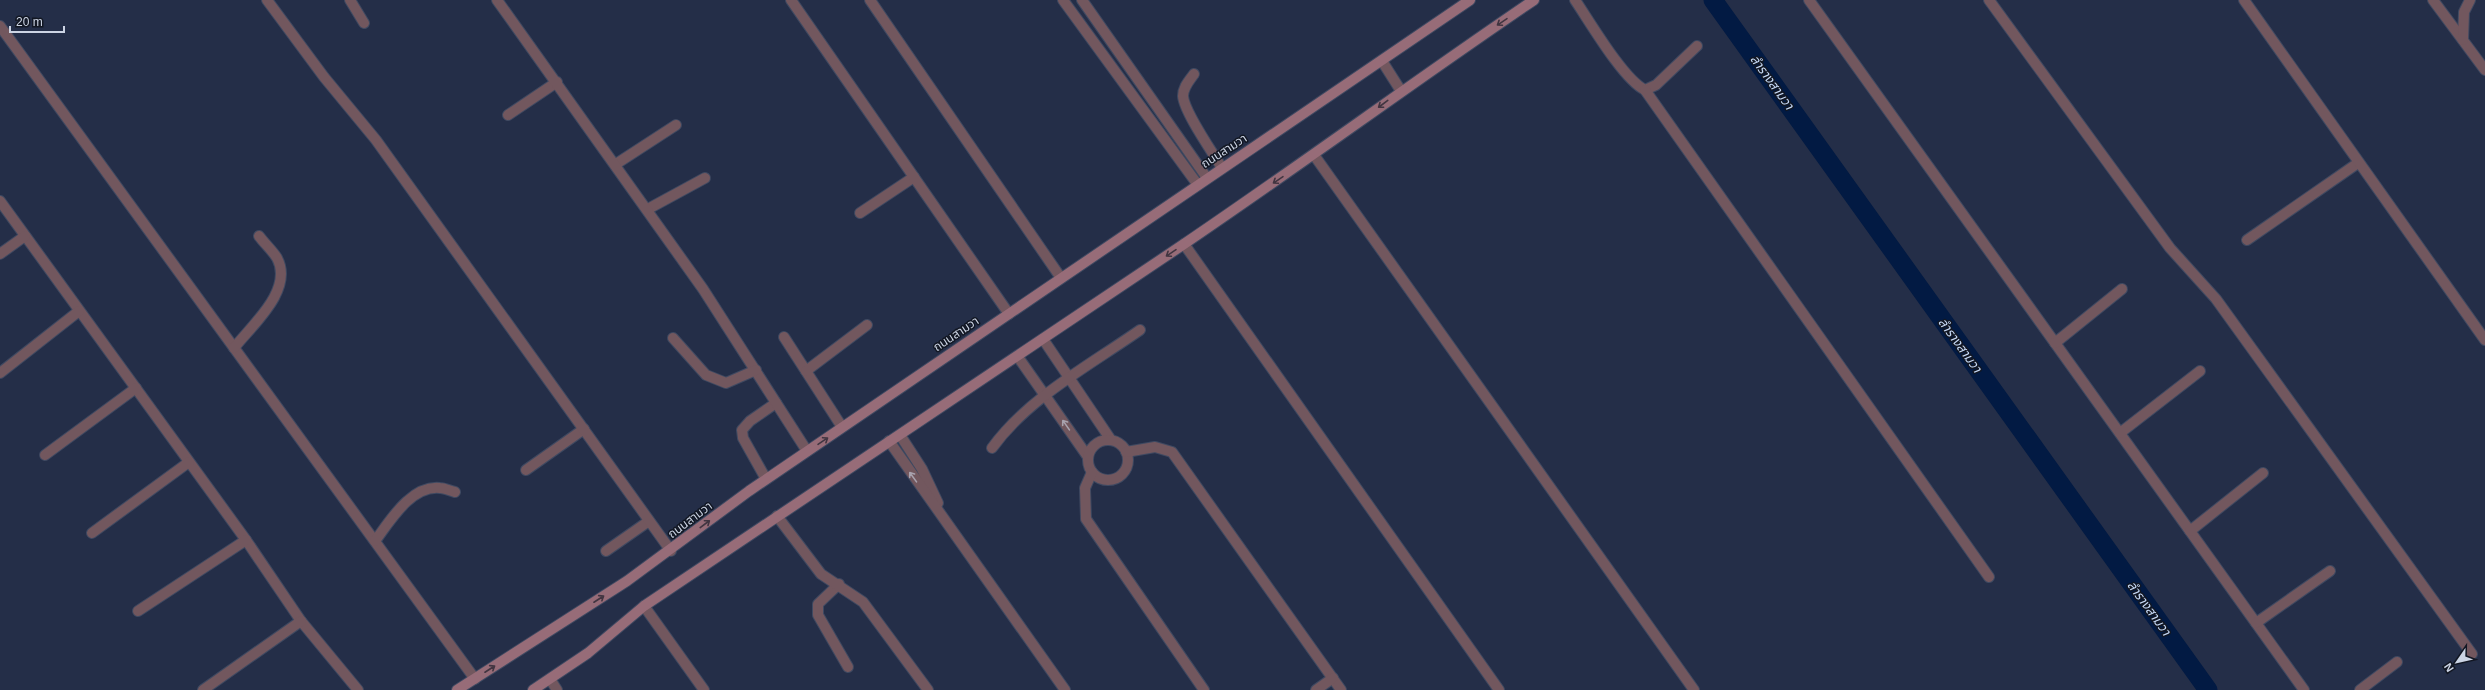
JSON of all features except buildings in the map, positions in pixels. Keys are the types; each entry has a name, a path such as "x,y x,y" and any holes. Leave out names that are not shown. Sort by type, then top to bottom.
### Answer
{"street":[{"path":"267,0 324,77 376,140 671,551"},
{"path":"350,0 364,23"},
{"path":"497,0 616,164 703,289 807,451"},
{"path":"791,0 1009,314"},
{"path":"870,0 1061,278"},
{"path":"1064,0 1198,184"},
{"path":"1082,0 1207,178"},
{"name":"ถนนสามวา","path":"457,690 627,582 671,551 766,479 1470,0"},
{"path":"533,690 588,653 644,606 889,441 1018,357 1184,244 1314,155 1401,91 1534,0"},
{"path":"1575,0 1627,72 1638,86 1645,90 1989,577"},
{"path":"1809,0 2304,690"},
{"path":"1990,0 2170,248 2216,299 2472,654"},
{"path":"2244,0 2358,163 2485,340"},
{"path":"2433,0 2485,70"},
{"path":"2463,40 2464,12 2470,0"},
{"path":"0,26 475,679"},
{"path":"1645,90 1656,84 1697,46"},
{"path":"1382,61 1401,91"},
{"path":"1194,74 1185,88 1183,98 1190,115 1222,168"},
{"path":"508,115 556,82"},
{"path":"616,164 676,125"},
{"path":"1314,155 1694,690"},
{"path":"2247,240 2358,163"},
{"path":"860,213 914,177"},
{"path":"648,209 705,178"},
{"path":"0,201 246,540 301,621 358,690"},
{"path":"0,254 25,236"},
{"path":"234,348 274,298 281,276 277,258 259,236"},
{"path":"1184,244 1499,690"},
{"path":"2055,343 2122,289"},
{"path":"0,373 79,310"},
{"path":"806,371 867,325"},
{"path":"992,448 1007,428 1070,379 1140,330"},
{"path":"784,337 842,428"},
{"path":"673,338 706,375 719,381 726,383 756,370"},
{"path":"1018,357 1088,457 1092,472 1100,478 1109,480 1118,477 1126,466 1126,452 1120,444 1111,440 1043,339"},
{"path":"2120,433 2200,371"},
{"path":"45,455 136,388"},
{"path":"766,479 743,438 742,430 750,421 776,403"},
{"path":"526,470 584,429"},
{"path":"900,434 922,469 945,519"},
{"path":"1088,457 1096,444 1111,440"},
{"path":"889,441 912,476 945,519 1065,690"},
{"path":"1126,452 1155,447 1172,452 1341,690"},
{"path":"92,533 189,462"},
{"path":"1092,472 1085,488 1086,519 1204,690"},
{"path":"2190,530 2263,473"},
{"path":"375,541 401,509 417,493 439,488 455,492"},
{"path":"777,516 821,574 839,584 863,602 928,690"},
{"path":"606,551 649,521"},
{"path":"138,611 246,540"},
{"path":"2256,623 2330,571"},
{"path":"839,584 818,604 818,615 848,667"},
{"path":"644,606 704,690"},
{"path":"203,690 301,621"},
{"path":"2360,690 2397,662"},
{"path":"1316,690 1333,678"},
{"path":"550,679 557,690"}],"waterway":[{"name":"ลำรางสามวา","path":"1713,0 2208,690"}]}
